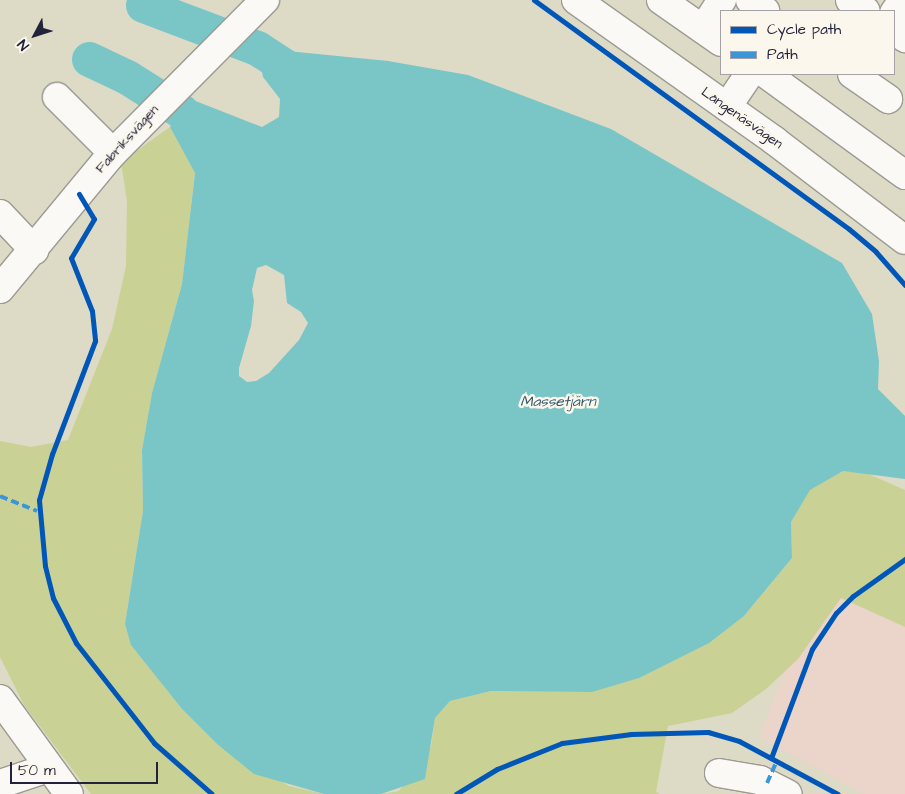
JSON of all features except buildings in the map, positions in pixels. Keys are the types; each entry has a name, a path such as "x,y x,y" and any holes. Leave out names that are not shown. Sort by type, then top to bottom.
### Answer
{"street":[{"name":"Fabriksvägen","path":"0,289 113,153 149,114 265,0"},
{"name":"Långenäsvägen","path":"576,0 727,107 905,240"},
{"path":"661,0 712,36 722,0"},
{"path":"750,0 764,10"},
{"path":"850,0 865,10"},
{"path":"895,11 902,0"},
{"path":"727,107 748,75"},
{"path":"767,75 905,174"},
{"path":"853,75 888,99"},
{"path":"57,97 113,153"},
{"path":"0,214 34,250"},
{"path":"0,699 68,794"},
{"path":"0,784 48,768"},
{"path":"719,773 760,780 788,794"}],"shaded area":[{"path":"905,514 905,794 864,794 759,737 834,540"}],"green space":[{"path":"170,127 195,172 182,284 152,393 142,450 143,511 125,624 132,645 182,709 217,744 289,786 324,794 91,794 24,705 0,657 0,441 31,447 68,440 112,329 126,266 127,201 121,162"},
{"path":"843,471 866,473 905,490 905,627 841,598 798,659 766,689 732,713 668,726 656,792 660,794 381,794 399,791 431,747 435,718 450,701 491,691 592,692 744,616 792,558 791,522 809,490"}],"water":[{"name":"Massetjärn","path":"257,48 388,61 468,75 611,129 842,263 872,314 879,361 878,389 905,416 905,479 843,471 810,490 791,522 792,558 744,616 709,643 639,678 592,692 491,691 450,701 435,718 425,779 381,794 324,794 254,774 217,744 182,709 131,645 125,624 143,511 142,450 152,393 182,284 195,173 170,127 188,98 262,127 279,117 280,99 263,77","holes":["266,265 284,275 287,303 301,312 308,323 299,340 269,373 256,381 247,382 239,376 239,368 251,326 254,301 252,290 257,268"]}],"waterway":[{"path":"143,5 257,48 297,74"},
{"path":"89,59 127,77 181,111"}],"marked path":[{"path":"0,496 37,511"},
{"path":"767,783 777,761"}],"cycle path":[{"path":"534,0 849,229 876,252 905,285"},
{"path":"79,194 94,219 71,258 92,311 95,341 52,454 39,500 45,566 53,598 76,643 154,743 212,794"},
{"path":"771,758 812,649 836,613 853,596 905,559"},
{"path":"456,794 497,769 562,743 631,734 708,732 739,741 838,794"}]}
